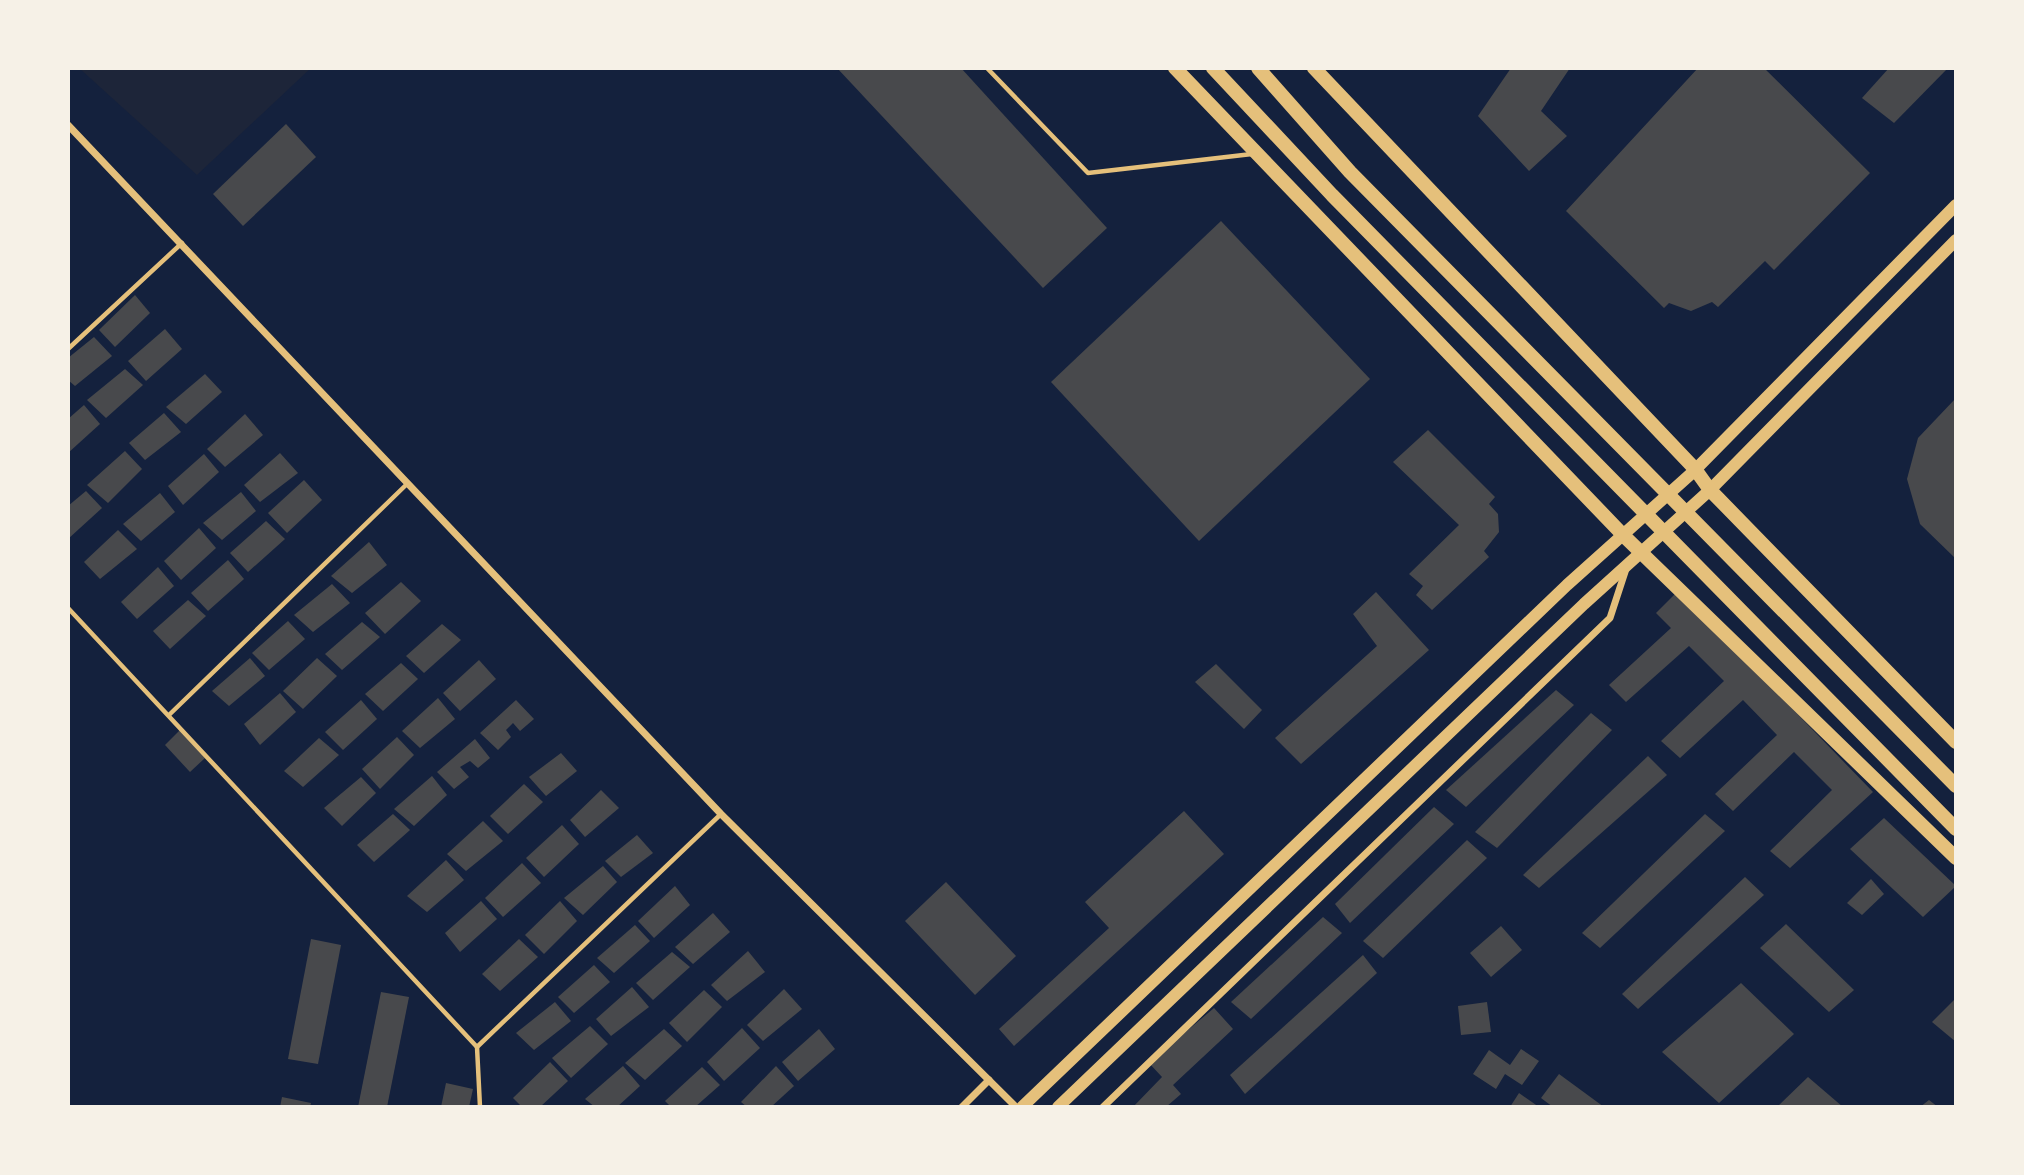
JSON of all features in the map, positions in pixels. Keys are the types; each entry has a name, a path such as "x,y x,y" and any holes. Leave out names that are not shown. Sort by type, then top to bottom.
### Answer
{"main road":[{"path":"1175,68 1623,535 1956,858"},
{"path":"1213,68 1332,195 1956,829"},
{"path":"1258,68 1350,172 1956,786"},
{"path":"1314,68 1695,469 1710,490 1956,741"},
{"path":"1022,1107 1695,469 1956,205"},
{"path":"1058,1107 1627,565 1710,490 1956,240"}],"street":[{"path":"68,125 721,814 1016,1107"},
{"path":"1103,1107 1611,618 1627,565"},
{"path":"962,1107 989,1080"}],"lane":[{"path":"988,68 1088,173 1257,154"},
{"path":"68,349 182,243"},
{"path":"169,715 409,482"},
{"path":"68,608 477,1047 480,1107"},
{"path":"477,1047 721,814"}],"shaded area":[{"path":"79,68 311,68 197,175"}],"building":[{"path":"837,68 961,68 1107,228 1043,288"},
{"path":"1511,68 1570,68 1541,111 1567,136 1529,171 1478,116"},
{"path":"1698,68 1764,68 1870,173 1774,270 1765,261 1718,307 1712,302 1691,311 1669,303 1664,308 1566,211"},
{"path":"1889,68 1948,68 1894,123 1862,98"},
{"path":"286,124 316,157 243,226 213,194"},
{"path":"1221,221 1370,379 1199,541 1051,382"},
{"path":"135,295 150,313 115,347 99,330"},
{"path":"165,329 182,349 146,381 128,361"},
{"path":"94,337 112,356 75,386 68,380 68,358"},
{"path":"125,369 143,385 106,418 87,400"},
{"path":"205,374 222,392 186,424 166,407"},
{"path":"1956,398 1956,559 1920,524 1907,479 1918,438"},
{"path":"84,405 100,424 68,453 68,419"},
{"path":"164,413 181,432 145,460 129,443"},
{"path":"245,414 263,435 225,467 207,449"},
{"path":"1428,430 1495,497 1489,504 1498,514 1499,532 1484,551 1489,557 1432,610 1416,595 1423,586 1409,574 1459,525 1393,462"},
{"path":"125,451 142,469 108,503 87,485"},
{"path":"280,453 298,473 260,502 244,485"},
{"path":"204,454 219,472 183,505 168,486"},
{"path":"304,480 322,500 287,533 268,513"},
{"path":"86,491 102,508 68,539 68,506"},
{"path":"241,492 256,511 222,540 203,523"},
{"path":"160,493 175,512 141,541 123,524"},
{"path":"266,521 285,539 248,572 230,553"},
{"path":"199,528 216,548 181,580 164,561"},
{"path":"118,530 137,549 100,579 84,562"},
{"path":"369,542 387,565 352,593 331,576"},
{"path":"228,560 244,579 208,611 191,593"},
{"path":"158,567 174,586 137,619 121,602"},
{"path":"401,582 421,601 385,634 365,613"},
{"path":"332,584 350,603 313,632 294,615"},
{"path":"1678,591 1873,792 1790,868 1770,851 1832,790 1794,752 1733,811 1715,794 1777,735 1743,700 1680,758 1661,741 1724,681 1689,646 1626,702 1609,685 1671,628 1656,613"},
{"path":"1376,592 1429,650 1301,764 1275,738 1377,646 1353,614"},
{"path":"188,600 206,616 170,649 153,631"},
{"path":"288,621 305,639 269,670 252,653"},
{"path":"362,622 380,637 342,670 325,654"},
{"path":"442,624 461,640 424,673 406,656"},
{"path":"250,658 265,676 229,706 212,691"},
{"path":"317,658 337,676 303,709 283,691"},
{"path":"479,660 496,679 460,711 443,693"},
{"path":"401,663 418,679 383,711 365,694"},
{"path":"1216,664 1262,710 1244,729 1195,682"},
{"path":"1556,690 1574,705 1466,807 1446,790"},
{"path":"280,693 296,712 260,745 244,724"},
{"path":"438,698 455,719 420,748 402,731"},
{"path":"361,700 377,719 343,750 325,732"},
{"path":"516,700 534,719 520,731 513,723 506,730 511,737 498,750 480,733"},
{"path":"1591,713 1612,730 1497,848 1475,832"},
{"path":"180,730 205,758 190,772 165,745"},
{"path":"397,737 414,755 380,789 362,769"},
{"path":"319,738 339,755 303,787 284,771"},
{"path":"475,739 490,758 478,768 470,761 460,767 469,777 454,789 437,772"},
{"path":"561,753 577,771 546,796 529,777"},
{"path":"1648,756 1667,775 1539,888 1523,875"},
{"path":"432,776 447,795 414,826 394,809"},
{"path":"361,777 376,793 342,826 324,808"},
{"path":"524,784 543,802 508,834 490,816"},
{"path":"601,790 619,808 585,837 570,820"},
{"path":"1434,807 1454,824 1350,923 1335,904"},
{"path":"1184,811 1224,854 1014,1046 999,1029 1109,928 1085,902"},
{"path":"393,814 410,830 374,862 357,845"},
{"path":"1705,814 1725,831 1600,948 1582,933"},
{"path":"1884,818 1956,886 1923,917 1850,849"},
{"path":"483,821 503,841 466,871 447,854"},
{"path":"562,825 579,844 544,877 526,858"},
{"path":"637,835 653,853 621,877 605,861"},
{"path":"1467,840 1487,858 1383,958 1363,941"},
{"path":"446,860 464,880 427,912 407,896"},
{"path":"522,863 541,883 503,917 485,898"},
{"path":"603,866 617,882 583,915 564,898"},
{"path":"1745,877 1764,895 1638,1009 1622,994"},
{"path":"1871,879 1884,894 1862,915 1847,903"},
{"path":"946,882 1016,956 975,995 905,921"},
{"path":"675,886 690,905 654,938 638,921"},
{"path":"481,901 497,919 460,952 445,933"},
{"path":"560,901 577,921 544,954 525,935"},
{"path":"713,913 730,932 693,964 675,947"},
{"path":"1323,917 1342,933 1251,1019 1231,1002"},
{"path":"1786,924 1854,990 1829,1012 1760,948"},
{"path":"635,925 650,941 614,973 597,958"},
{"path":"1501,926 1522,950 1491,977 1470,953"},
{"path":"311,939 341,945 318,1064 288,1059"},
{"path":"519,939 538,957 500,991 482,974"},
{"path":"748,951 765,972 727,1001 711,985"},
{"path":"672,952 690,967 653,1000 636,983"},
{"path":"1363,955 1377,973 1245,1094 1230,1075"},
{"path":"594,965 610,982 574,1013 558,997"},
{"path":"1741,983 1794,1034 1719,1103 1662,1052"},
{"path":"632,987 649,1007 611,1036 596,1019"},
{"path":"784,989 802,1009 763,1041 747,1025"},
{"path":"704,990 722,1007 687,1042 669,1023"},
{"path":"381,992 409,997 387,1107 358,1107"},
{"path":"1956,998 1956,1042 1932,1022"},
{"path":"555,1002 571,1021 534,1050 516,1033"},
{"path":"1487,1002 1491,1032 1461,1035 1458,1006"},
{"path":"1214,1008 1233,1029 1173,1085 1181,1094 1166,1107 1133,1107 1162,1077 1149,1063"},
{"path":"590,1026 608,1044 571,1078 552,1058"},
{"path":"742,1028 760,1048 724,1081 707,1062"},
{"path":"664,1029 682,1046 645,1080 625,1063"},
{"path":"819,1029 835,1049 798,1081 782,1062"},
{"path":"1521,1049 1539,1061 1522,1085 1505,1074 1496,1089 1473,1074 1489,1050 1510,1065"},
{"path":"550,1062 568,1081 540,1107 522,1107 513,1098"},
{"path":"623,1066 640,1086 617,1107 595,1107 585,1099"},
{"path":"776,1066 794,1086 771,1107 747,1107 741,1102"},
{"path":"702,1067 720,1085 695,1107 671,1107 665,1101"},
{"path":"1559,1074 1604,1107 1553,1107 1541,1098"},
{"path":"1808,1077 1843,1107 1777,1107"},
{"path":"446,1083 473,1089 469,1107 441,1107"},
{"path":"1519,1093 1539,1107 1510,1107"},
{"path":"282,1097 311,1103 310,1107 280,1107"},
{"path":"1929,1100 1938,1107 1920,1107"}]}
